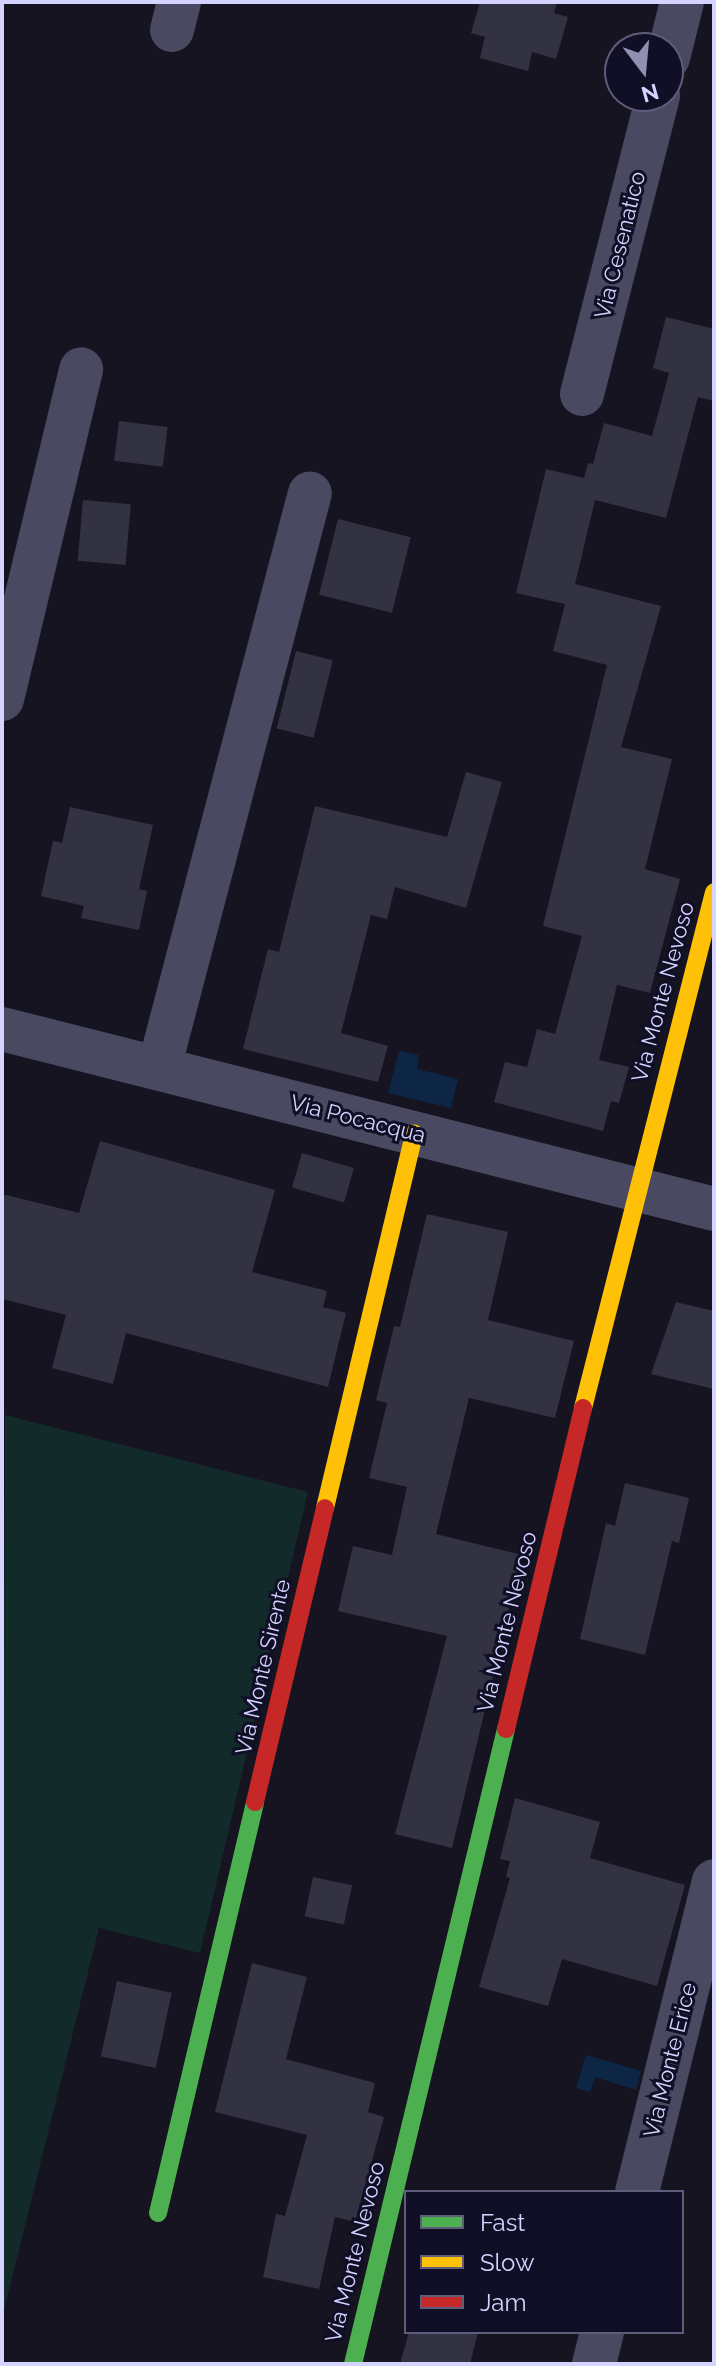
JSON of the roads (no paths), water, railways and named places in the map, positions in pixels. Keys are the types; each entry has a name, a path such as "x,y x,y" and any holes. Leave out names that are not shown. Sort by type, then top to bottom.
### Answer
{"street":[{"path":"674,32 682,2"},
{"name":"Via Cesenatico","path":"582,394 654,112"},
{"path":"2,699 81,369"},
{"path":"159,1068 310,493"},
{"name":"Via Monte Nevoso","path":"353,2364 636,1189 714,892"},
{"name":"Via Pocacqua","path":"2,1029 714,1209"},
{"name":"Via Monte Sirente","path":"158,2213 414,1133"},
{"name":"Via Monte Erice","path":"637,2190 714,1881"},
{"path":"594,2364 602,2334"}],"water":[{"path":"399,1051 419,1055 417,1069 458,1079 451,1108 388,1093"},
{"path":"586,2055 641,2071 636,2090 595,2077 590,2092 576,2088"}]}
